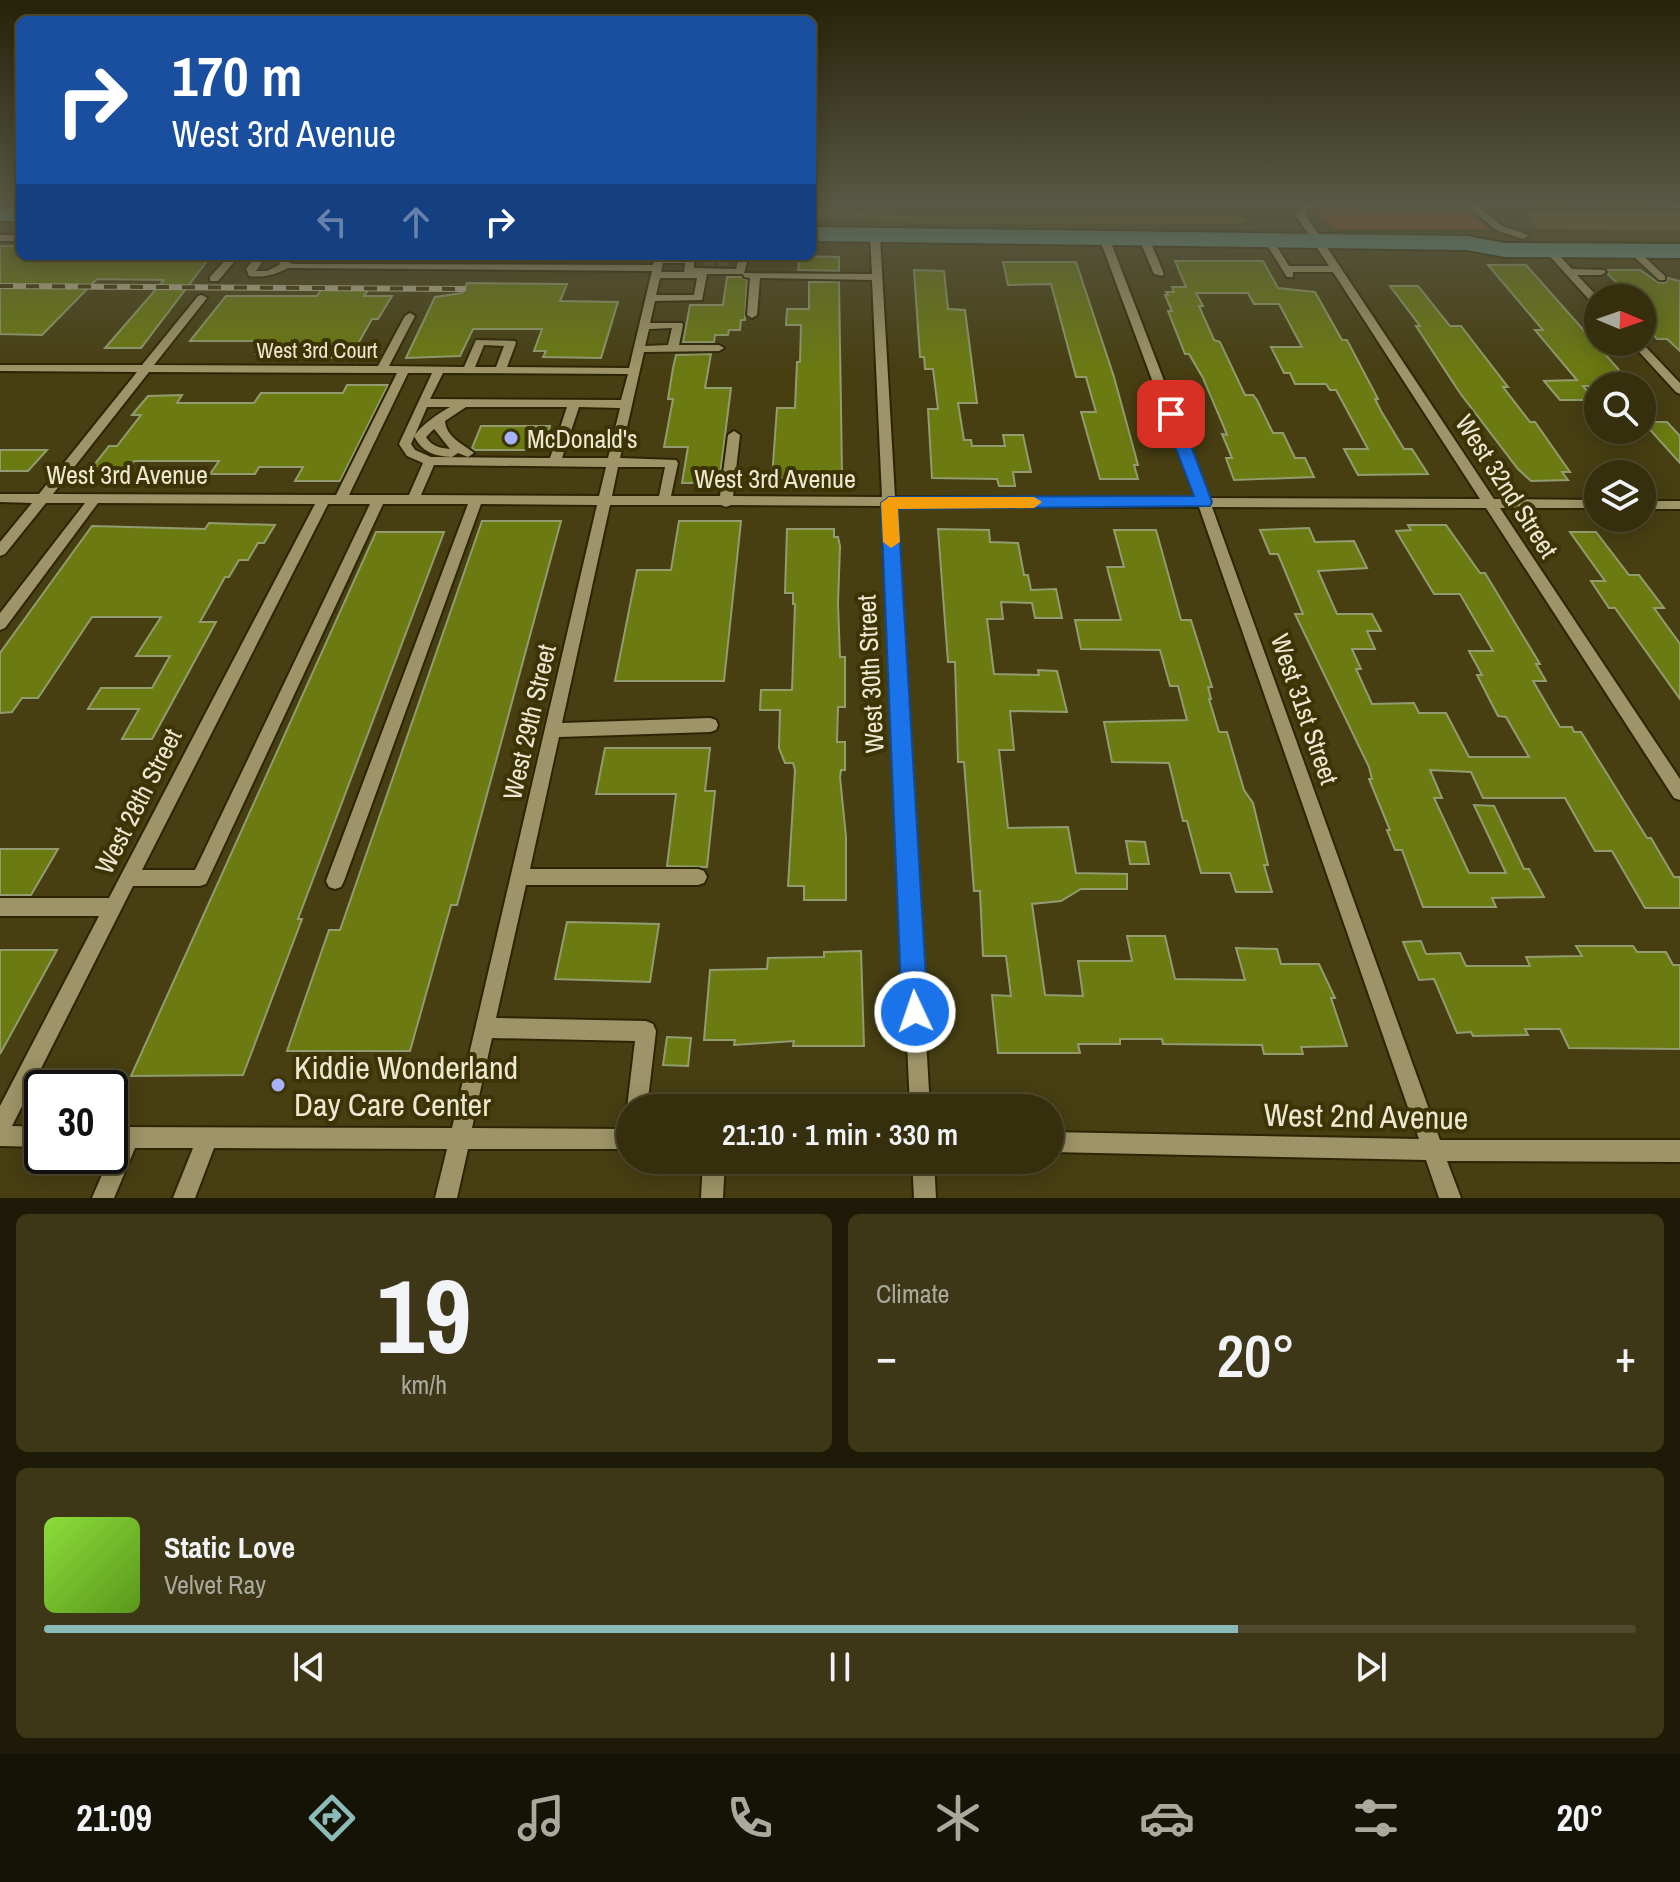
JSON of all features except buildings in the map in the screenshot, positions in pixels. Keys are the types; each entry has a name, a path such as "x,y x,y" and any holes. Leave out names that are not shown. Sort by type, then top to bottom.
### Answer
{"street":[{"name":"West 30th Street","path":"876,258 919,1094"},
{"name":"West 31st Street","path":"1112,258 1204,502 1450,1198"},
{"path":"1152,258 1159,274"},
{"path":"1280,258 1289,273 1337,269"},
{"name":"West 32nd Street","path":"1329,258 1680,793"},
{"path":"1556,258 1584,288"},
{"path":"1640,258 1662,278"},
{"path":"214,279 231,260"},
{"path":"258,260 251,269 252,274 269,274 286,261 514,269 618,269 690,260"},
{"path":"514,269 518,260"},
{"path":"534,269 540,260"},
{"path":"618,269 619,260"},
{"path":"696,260 688,271 740,272 743,260"},
{"path":"728,261 736,260"},
{"path":"658,265 703,275 877,277"},
{"name":"West 29th Street","path":"446,1198 658,265"},
{"path":"1569,272 1601,272"},
{"path":"651,298 698,298 703,275"},
{"path":"752,315 755,275"},
{"path":"0,551 202,298"},
{"path":"382,370 410,316"},
{"path":"644,326 678,325 673,349"},
{"path":"468,370 480,342 511,343 500,370"},
{"path":"639,349 719,348"},
{"path":"1648,356 1680,390"},
{"name":"West 3rd Court","path":"0,368 634,371"},
{"name":"West 28th Street","path":"0,1127 127,878 404,370"},
{"path":"439,370 405,444 411,453 430,461 672,463 664,501"},
{"path":"424,403 626,404"},
{"path":"464,403 424,429 420,436 423,444 443,453 532,454 554,463"},
{"path":"554,463 574,404"},
{"path":"439,419 439,427 456,448 469,454"},
{"path":"726,503 734,435"},
{"path":"413,500 430,461"},
{"name":"West 3rd Avenue","path":"0,498 1584,504"},
{"path":"0,624 95,498"},
{"path":"127,878 200,878 378,500"},
{"path":"335,881 476,500"},
{"path":"1656,505 1680,505"},
{"path":"552,730 710,725"},
{"path":"519,877 698,877"},
{"path":"0,907 113,907"},
{"path":"485,1028 646,1031 639,1094"},
{"path":"0,1136 24,1137"},
{"path":"128,1137 616,1139"},
{"path":"184,1198 208,1137"},
{"name":"West 2nd Avenue","path":"1064,1142 1432,1150 1680,1151"},
{"path":"103,1198 109,1174"},
{"path":"712,1198 713,1174"},
{"path":"924,1174 925,1198"}],"tunnel":[{"path":"704,260 728,261"}],"railway":[{"path":"0,286 463,289"}],"slow traffic":[{"path":"891,542 889,503 1034,502"}],"place":[{"name":"McDonald's","path":"511,438"},
{"name":"Kiddie Wonderland Day Care Center","path":"278,1085"}],"route":[{"path":"915,1012 889,503 1204,502 1171,414"}]}
